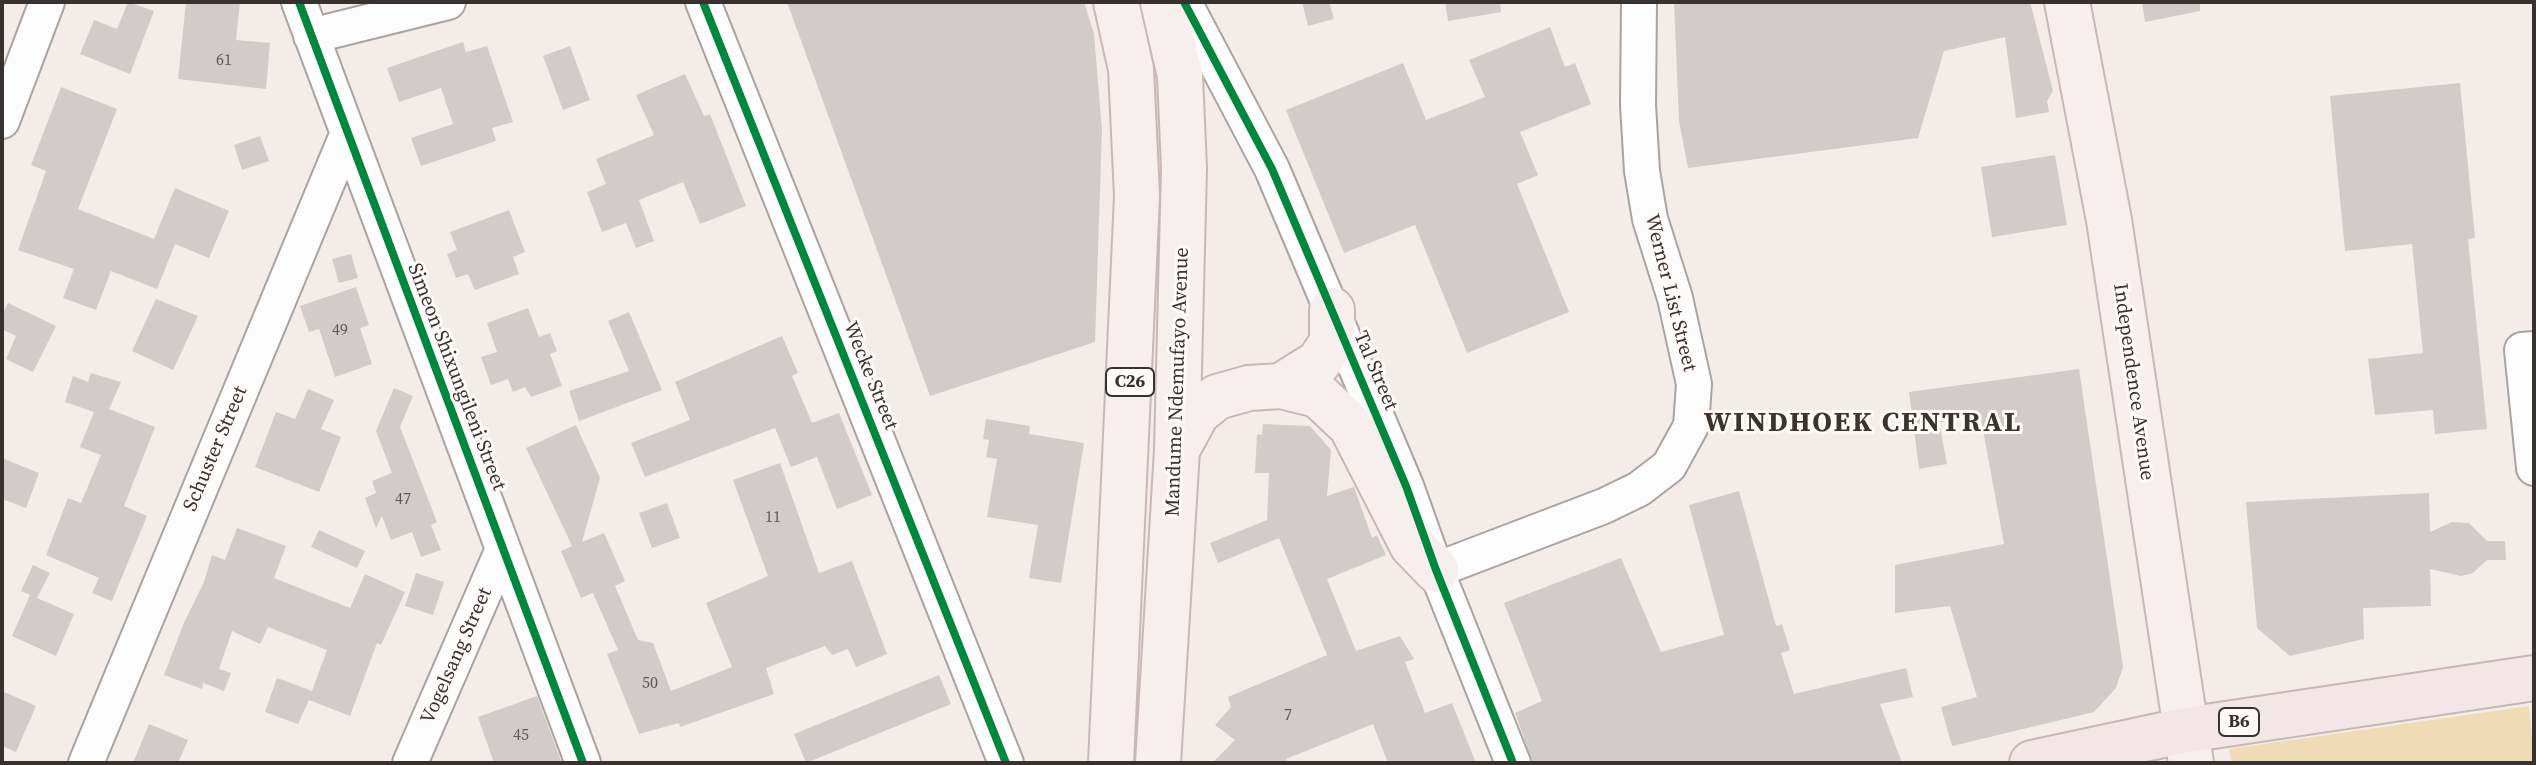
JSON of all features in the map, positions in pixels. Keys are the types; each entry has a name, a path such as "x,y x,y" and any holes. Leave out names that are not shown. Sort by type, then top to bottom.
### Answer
{"highway":[{"name":"B6","path":"2447,689 2534,653"},
{"name":"B6","path":"2032,763 2188,746 2447,689 2534,678"}],"main road":[{"name":"C26","path":"1111,763 1137,196 1131,69 1116,2"},
{"name":"Mandume Ndemufayo Avenue","path":"1158,763 1177,450 1184,168 1180,76 1163,2"},
{"name":"Independence Avenue","path":"2067,2 2109,220 2188,746"},
{"path":"1281,386 1319,362 1332,342 1332,310"},
{"path":"1177,450 1197,413 1217,397 1249,388 1281,386 1318,395 1351,426 1412,545 1436,570"}],"street":[{"path":"2,121 47,2"},
{"name":"Simeon Shixungileni Street","path":"299,2 583,763"},
{"path":"311,36 448,2"},
{"name":"Wecke Street","path":"703,2 1006,763"},
{"name":"Tal Street","path":"1184,2 1272,169 1406,486 1513,763"},
{"name":"Werner List Street","path":"1436,570 1604,506 1639,489 1669,466 1691,426 1694,384 1675,298 1650,219 1642,171 1638,105 1639,2"},
{"name":"Schuster Street","path":"86,763 347,135"},
{"path":"2528,350 2534,468"},
{"name":"Vogelsang Street","path":"410,763 503,549"}],"shaded area":[{"path":"2529,706 2534,763 2232,763 2229,749"}],"building":[{"path":"128,2 154,11 130,74 80,54 94,20 117,29"},
{"path":"186,2 240,2 236,40 270,43 266,89 178,79"},
{"path":"787,2 1084,2 1094,34 1102,130 1095,342 930,396"},
{"path":"1302,2 1329,2 1334,19 1308,26"},
{"path":"1445,2 1500,2 1501,12 1448,21"},
{"path":"1674,2 2030,2 2053,91 2047,101 2049,112 2016,118 2005,37 1944,51 1918,138 1688,168 1679,121"},
{"path":"2142,2 2200,2 2200,11 2145,22"},
{"path":"1550,27 1565,67 1575,63 1591,104 1520,132 1538,175 1517,184 1569,312 1467,353 1415,225 1344,253 1286,110 1403,63 1426,120 1485,97 1469,60"},
{"path":"463,42 466,52 487,46 513,122 492,128 496,141 421,166 411,138 453,124 441,88 399,102 387,68"},
{"path":"570,46 590,100 563,110 543,56"},
{"path":"685,74 704,116 710,114 746,206 700,224 683,182 639,200 654,241 636,248 626,223 602,232 587,192 606,184 596,159 654,135 636,95"},
{"path":"2460,83 2475,238 2468,239 2487,429 2435,434 2433,410 2375,415 2368,359 2423,353 2412,244 2345,251 2330,96"},
{"path":"61,87 117,109 78,209 154,239 175,188 229,211 209,258 175,244 157,289 111,271 96,310 63,298 74,269 18,250 46,171 31,165"},
{"path":"260,136 269,161 242,170 234,145"},
{"path":"2055,155 2067,225 1992,237 1981,167"},
{"path":"509,210 525,252 513,257 519,274 475,290 468,274 456,278 447,254 457,250 450,232"},
{"path":"351,254 358,278 339,283 332,259"},
{"path":"356,287 369,325 360,328 372,364 335,377 319,329 309,332 300,306"},
{"path":"156,299 198,316 173,370 132,351"},
{"path":"8,303 56,326 33,372 6,359 16,336 2,329 2,315"},
{"path":"528,308 539,337 550,333 557,351 550,354 562,386 531,397 525,387 513,392 508,379 491,385 481,357 497,352 487,323"},
{"path":"629,312 662,390 579,421 569,391 629,371 608,321"},
{"path":"782,336 798,373 792,376 812,423 839,413 872,495 837,509 817,457 791,467 775,428 645,477 631,443 690,420 675,382"},
{"path":"2079,369 2123,667 2116,688 2094,712 1952,746 1941,707 1977,697 1950,606 1895,613 1895,565 2004,544 1981,419 1939,422 1947,464 1919,469 1909,392"},
{"path":"91,373 121,382 109,409 155,427 124,506 147,516 112,601 92,593 99,578 46,555 68,498 81,503 101,455 80,447 94,412 65,402 73,376 88,382"},
{"path":"394,388 413,396 400,427 437,522 431,525 441,550 421,557 412,532 391,540 382,516 376,528 365,498 376,493 372,481 392,473 376,431"},
{"path":"308,389 334,400 321,429 341,437 319,492 255,467 276,412 295,419"},
{"path":"986,419 1030,426 1029,434 1084,443 1061,583 1029,578 1038,525 987,517 997,459 986,457 989,440 983,439"},
{"path":"1263,424 1310,426 1331,450 1327,496 1354,487 1372,538 1377,535 1386,555 1327,579 1356,651 1400,636 1414,659 1405,662 1425,713 1452,703 1476,763 1388,763 1373,724 1286,759 1288,763 1212,763 1235,740 1215,725 1231,707 1228,697 1327,655 1279,538 1218,563 1210,543 1267,520 1269,473 1255,473 1257,434 1262,435"},
{"path":"576,425 600,478 582,542 604,533 625,581 615,586 638,640 653,643 671,691 732,667 706,603 768,576 733,480 780,463 819,573 852,561 887,654 856,667 848,649 832,655 825,646 766,668 774,694 680,727 679,723 639,734 607,654 618,650 593,593 581,598 561,551 572,546 526,448"},
{"path":"2,458 39,473 26,508 2,499"},
{"path":"1739,491 1776,626 1782,624 1790,650 1781,653 1794,694 1906,668 1913,697 1880,704 1902,763 1533,763 1515,713 1542,701 1504,603 1621,558 1661,652 1724,635 1689,505"},
{"path":"2429,493 2430,532 2452,522 2469,523 2487,541 2505,541 2506,560 2487,560 2473,573 2461,576 2430,569 2431,606 2363,608 2364,639 2290,656 2257,628 2246,502"},
{"path":"667,503 680,538 652,548 639,513"},
{"path":"237,528 286,546 274,578 350,608 365,574 405,592 381,645 377,643 350,716 309,700 298,724 265,712 277,678 312,691 327,650 268,627 260,644 232,631 219,669 231,673 224,691 203,683 202,689 164,675 204,582 212,555 225,560"},
{"path":"319,530 365,551 357,568 311,547"},
{"path":"33,565 50,573 37,598 21,591"},
{"path":"416,573 444,582 433,615 405,606"},
{"path":"30,595 74,614 56,656 12,636"},
{"path":"939,675 951,704 806,763 794,734"},
{"path":"2,691 36,706 16,752 2,746"},
{"path":"537,696 562,763 494,763 478,717"},
{"path":"149,724 188,740 178,763 133,763"}],"cycle path":[{"path":"299,2 583,763"},
{"path":"703,2 1006,763"},
{"path":"1184,2 1272,169 1406,486 1513,763"}],"district":[{"name":"WINDHOEK CENTRAL","path":"1863,424"}]}
